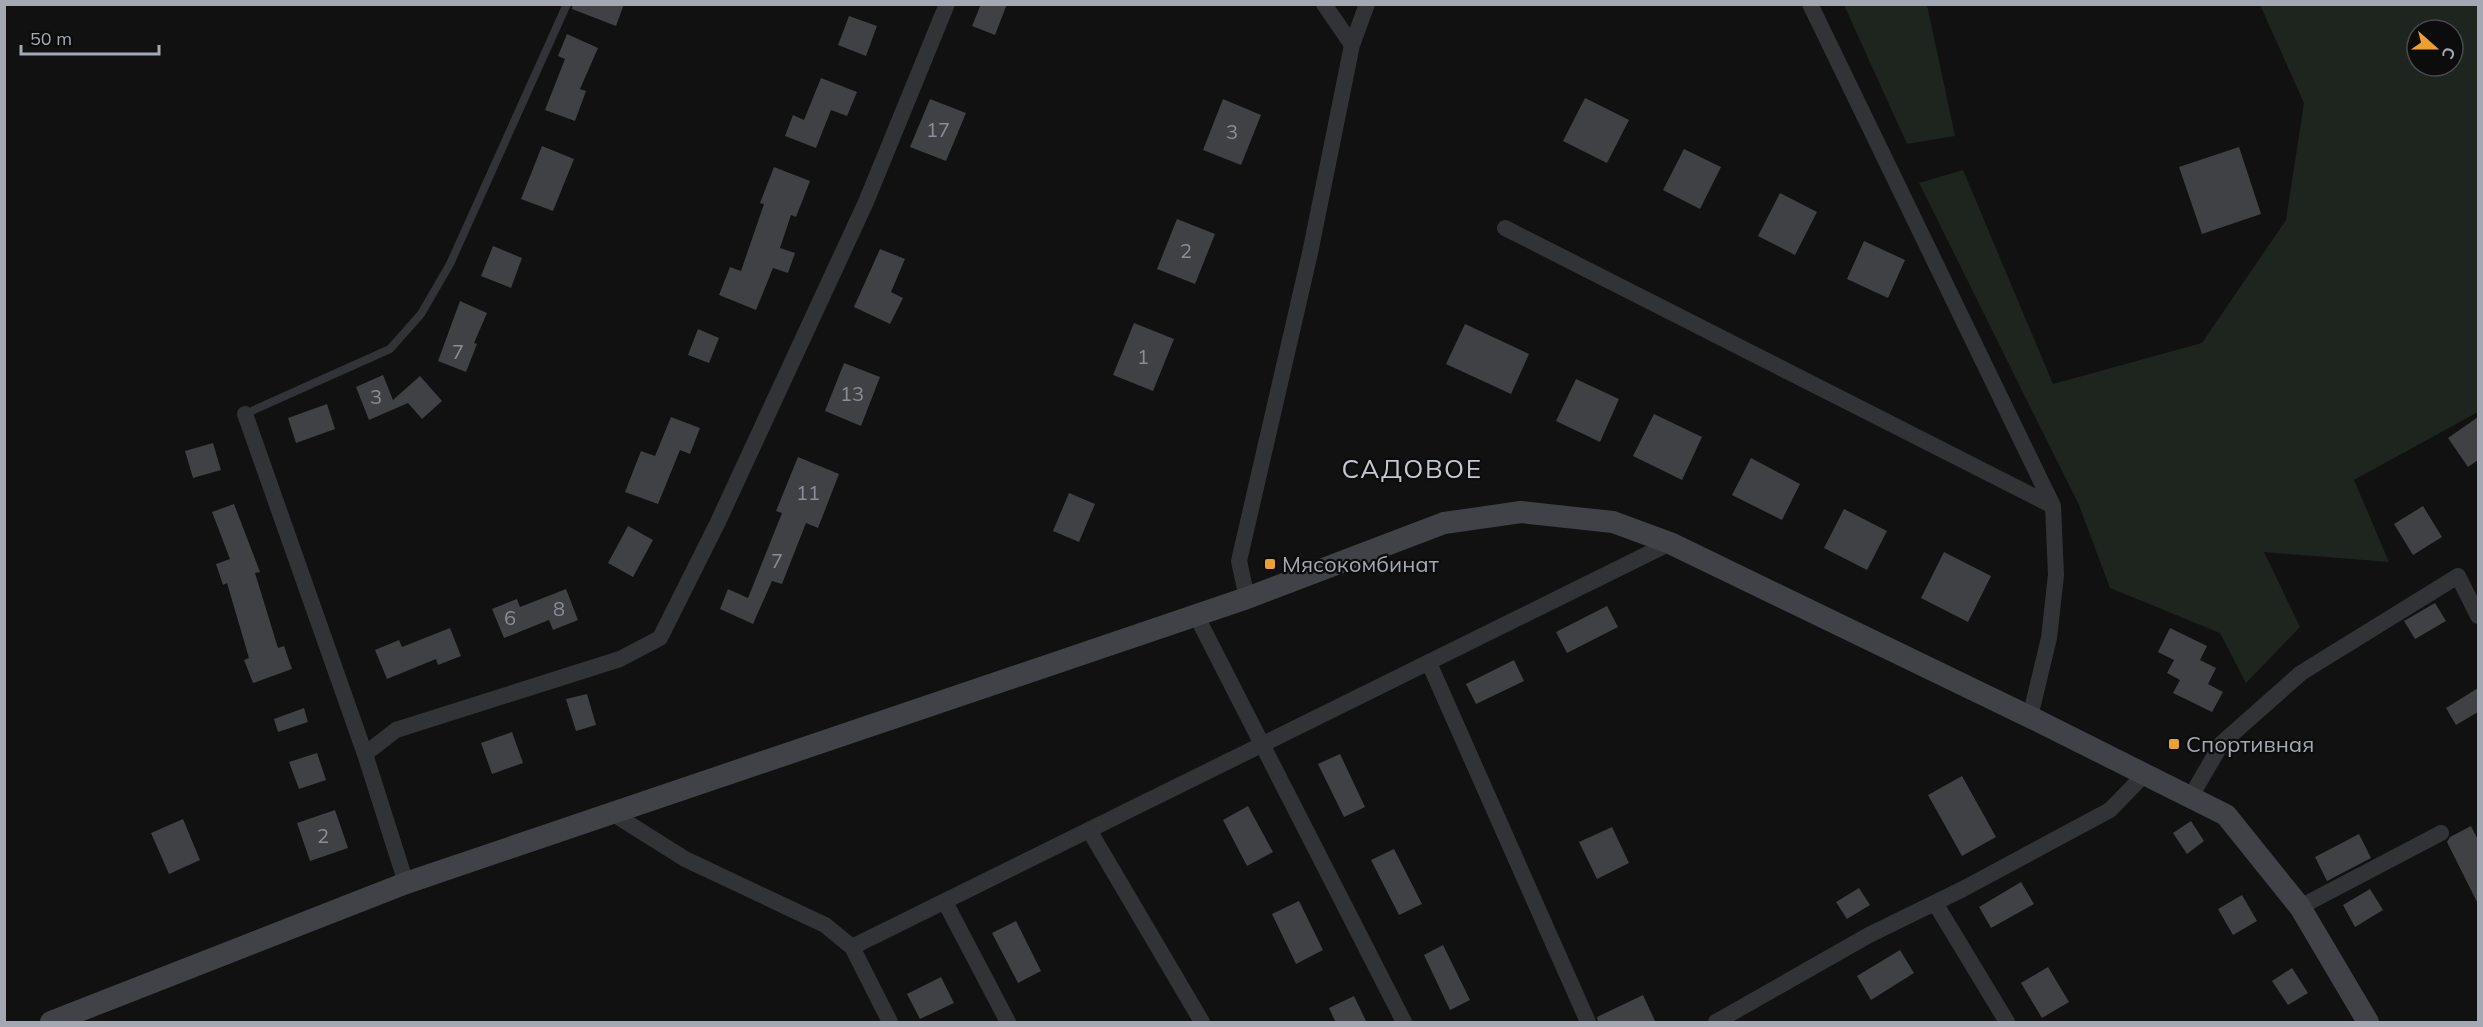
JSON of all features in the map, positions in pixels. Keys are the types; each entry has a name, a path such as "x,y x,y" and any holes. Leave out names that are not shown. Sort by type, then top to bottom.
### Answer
{"street":[{"path":"365,754 396,729 620,659 660,638 718,522 866,202 947,4"},
{"path":"1324,4 1352,45"},
{"path":"1247,598 1239,561 1310,253 1352,45 1367,4"},
{"path":"1810,4 2053,506 2056,575 2049,638 2031,717"},
{"path":"1505,228 2053,506"},
{"path":"245,414 365,754 406,883"},
{"path":"51,1023 406,883 1247,598 1444,523 1521,512 1613,522 1670,543 2031,717 2226,815 2300,907 2368,1023"},
{"path":"852,947 1670,543"},
{"path":"2190,798 2222,744 2301,673 2458,576 2478,615"},
{"path":"1196,615 1404,1023"},
{"path":"1428,663 1588,1023"},
{"path":"1716,1023 1869,935 1935,903 2110,810 2144,775"},
{"path":"612,813 686,859 825,925 852,947 890,1023"},
{"path":"1089,830 1202,1023"},
{"path":"2300,907 2441,833"},
{"path":"945,902 1008,1023"},
{"path":"1935,903 2007,1023"}],"lane":[{"path":"245,414 390,349 421,314 450,264 567,4"}],"shaded area":[{"path":"1844,5 1927,5 1955,136 1907,144"},
{"path":"2260,5 2478,5 2478,412 2354,480 2389,562 2264,552 2300,627 2246,683 2220,633 2110,588 2079,505 1919,183 1963,170 2053,384 2202,343 2286,220 2304,103"}],"building":[{"path":"573,4 624,4 616,26 572,9"},
{"path":"981,4 1007,4 995,35 972,26"},
{"path":"849,16 877,26 866,56 838,45"},
{"path":"567,34 598,48 580,89 586,91 575,121 545,110 565,59 558,56"},
{"path":"821,78 857,92 847,116 831,110 816,148 785,136 793,115 804,120"},
{"path":"1585,98 1629,120 1607,163 1563,141"},
{"path":"930,99 966,113 946,161 910,147"},
{"path":"1223,99 1261,115 1241,165 1203,150"},
{"path":"542,146 574,159 553,211 521,199"},
{"path":"2239,147 2261,214 2202,234 2179,167"},
{"path":"1684,149 1721,167 1700,209 1663,190"},
{"path":"774,167 810,181 796,217 791,215 780,248 795,253 788,273 773,268 756,310 719,295 730,267 741,271 764,204 760,203"},
{"path":"1780,193 1817,212 1795,255 1758,236"},
{"path":"1177,219 1215,234 1195,284 1157,269"},
{"path":"1864,241 1905,260 1888,298 1847,279"},
{"path":"493,246 522,258 511,288 481,276"},
{"path":"880,249 905,259 891,292 903,298 890,324 854,307"},
{"path":"460,301 487,313 474,343 477,344 466,372 438,361"},
{"path":"1134,323 1174,339 1153,391 1113,375"},
{"path":"1465,324 1529,354 1511,394 1446,364"},
{"path":"698,329 719,338 709,363 688,355"},
{"path":"844,363 880,377 861,426 825,411"},
{"path":"383,375 393,400 420,376 442,401 422,419 408,403 369,420 356,387"},
{"path":"1576,379 1619,399 1600,442 1556,421"},
{"path":"327,404 335,429 296,443 288,418"},
{"path":"1654,414 1702,437 1682,480 1633,456"},
{"path":"671,417 700,428 690,454 680,450 658,504 625,492 641,451 655,456"},
{"path":"2478,417 2478,460 2468,467 2448,438"},
{"path":"213,443 221,470 193,478 185,451"},
{"path":"798,457 839,474 818,528 806,523 782,584 772,581 753,624 720,609 728,589 748,598 782,513 776,511"},
{"path":"1751,458 1800,484 1782,520 1732,495"},
{"path":"1069,493 1095,504 1079,542 1053,531"},
{"path":"234,504 260,572 255,573 278,648 284,646 292,669 253,683 244,660 249,658 227,583 223,585 216,564 230,559 212,512"},
{"path":"2423,506 2442,537 2413,555 2394,524"},
{"path":"1844,509 1887,531 1867,570 1824,548"},
{"path":"628,526 653,540 633,577 608,563"},
{"path":"1944,552 1991,576 1968,622 1921,598"},
{"path":"566,589 578,620 553,630 549,620 504,638 492,609 517,599 520,607"},
{"path":"2435,603 2446,621 2415,639 2404,621"},
{"path":"1607,606 1618,627 1567,653 1556,632"},
{"path":"450,628 461,656 438,665 436,659 387,679 375,650 399,640 402,647"},
{"path":"2170,628 2207,646 2200,660 2216,668 2208,684 2223,692 2212,712 2173,693 2180,680 2167,673 2174,660 2158,652"},
{"path":"1514,660 1524,681 1476,704 1466,684"},
{"path":"2478,688 2478,712 2456,725 2446,708"},
{"path":"587,694 596,725 576,731 566,699"},
{"path":"304,708 308,722 278,732 274,719"},
{"path":"512,732 523,763 492,774 481,743"},
{"path":"317,753 326,780 299,789 289,762"},
{"path":"1340,754 1365,807 1344,817 1318,764"},
{"path":"1962,776 1996,837 1962,856 1928,795"},
{"path":"1248,806 1273,852 1247,866 1223,820"},
{"path":"335,810 348,848 310,861 297,823"},
{"path":"183,819 200,860 169,874 151,833"},
{"path":"2191,821 2204,841 2187,854 2173,833"},
{"path":"2471,826 2478,840 2478,904 2447,842 2450,837"},
{"path":"1612,827 1629,863 1597,879 1579,842"},
{"path":"2359,834 2371,858 2327,881 2315,857"},
{"path":"1394,849 1422,904 1399,915 1371,860"},
{"path":"2021,882 2034,904 1991,928 1979,907"},
{"path":"1859,888 1870,905 1847,919 1836,902"},
{"path":"2370,889 2383,910 2355,927 2343,905"},
{"path":"2242,895 2257,921 2233,935 2218,909"},
{"path":"1299,901 1323,950 1296,964 1272,914"},
{"path":"1016,921 1041,971 1018,983 992,933"},
{"path":"1443,945 1470,1000 1450,1010 1424,955"},
{"path":"1900,950 1914,973 1871,1000 1857,976"},
{"path":"2048,967 2069,1002 2042,1018 2021,983"},
{"path":"2292,968 2308,993 2288,1005 2272,981"},
{"path":"941,977 954,1003 920,1019 907,994"},
{"path":"1643,995 1656,1023 1598,1023 1597,1017"},
{"path":"1354,996 1367,1023 1336,1023 1329,1008"}],"place":[{"name":"Мясокомбинат","path":"1270,564"},
{"name":"Спортивная","path":"2174,744"}],"district":[{"name":"САДОВОЕ","path":"1412,469"}]}
